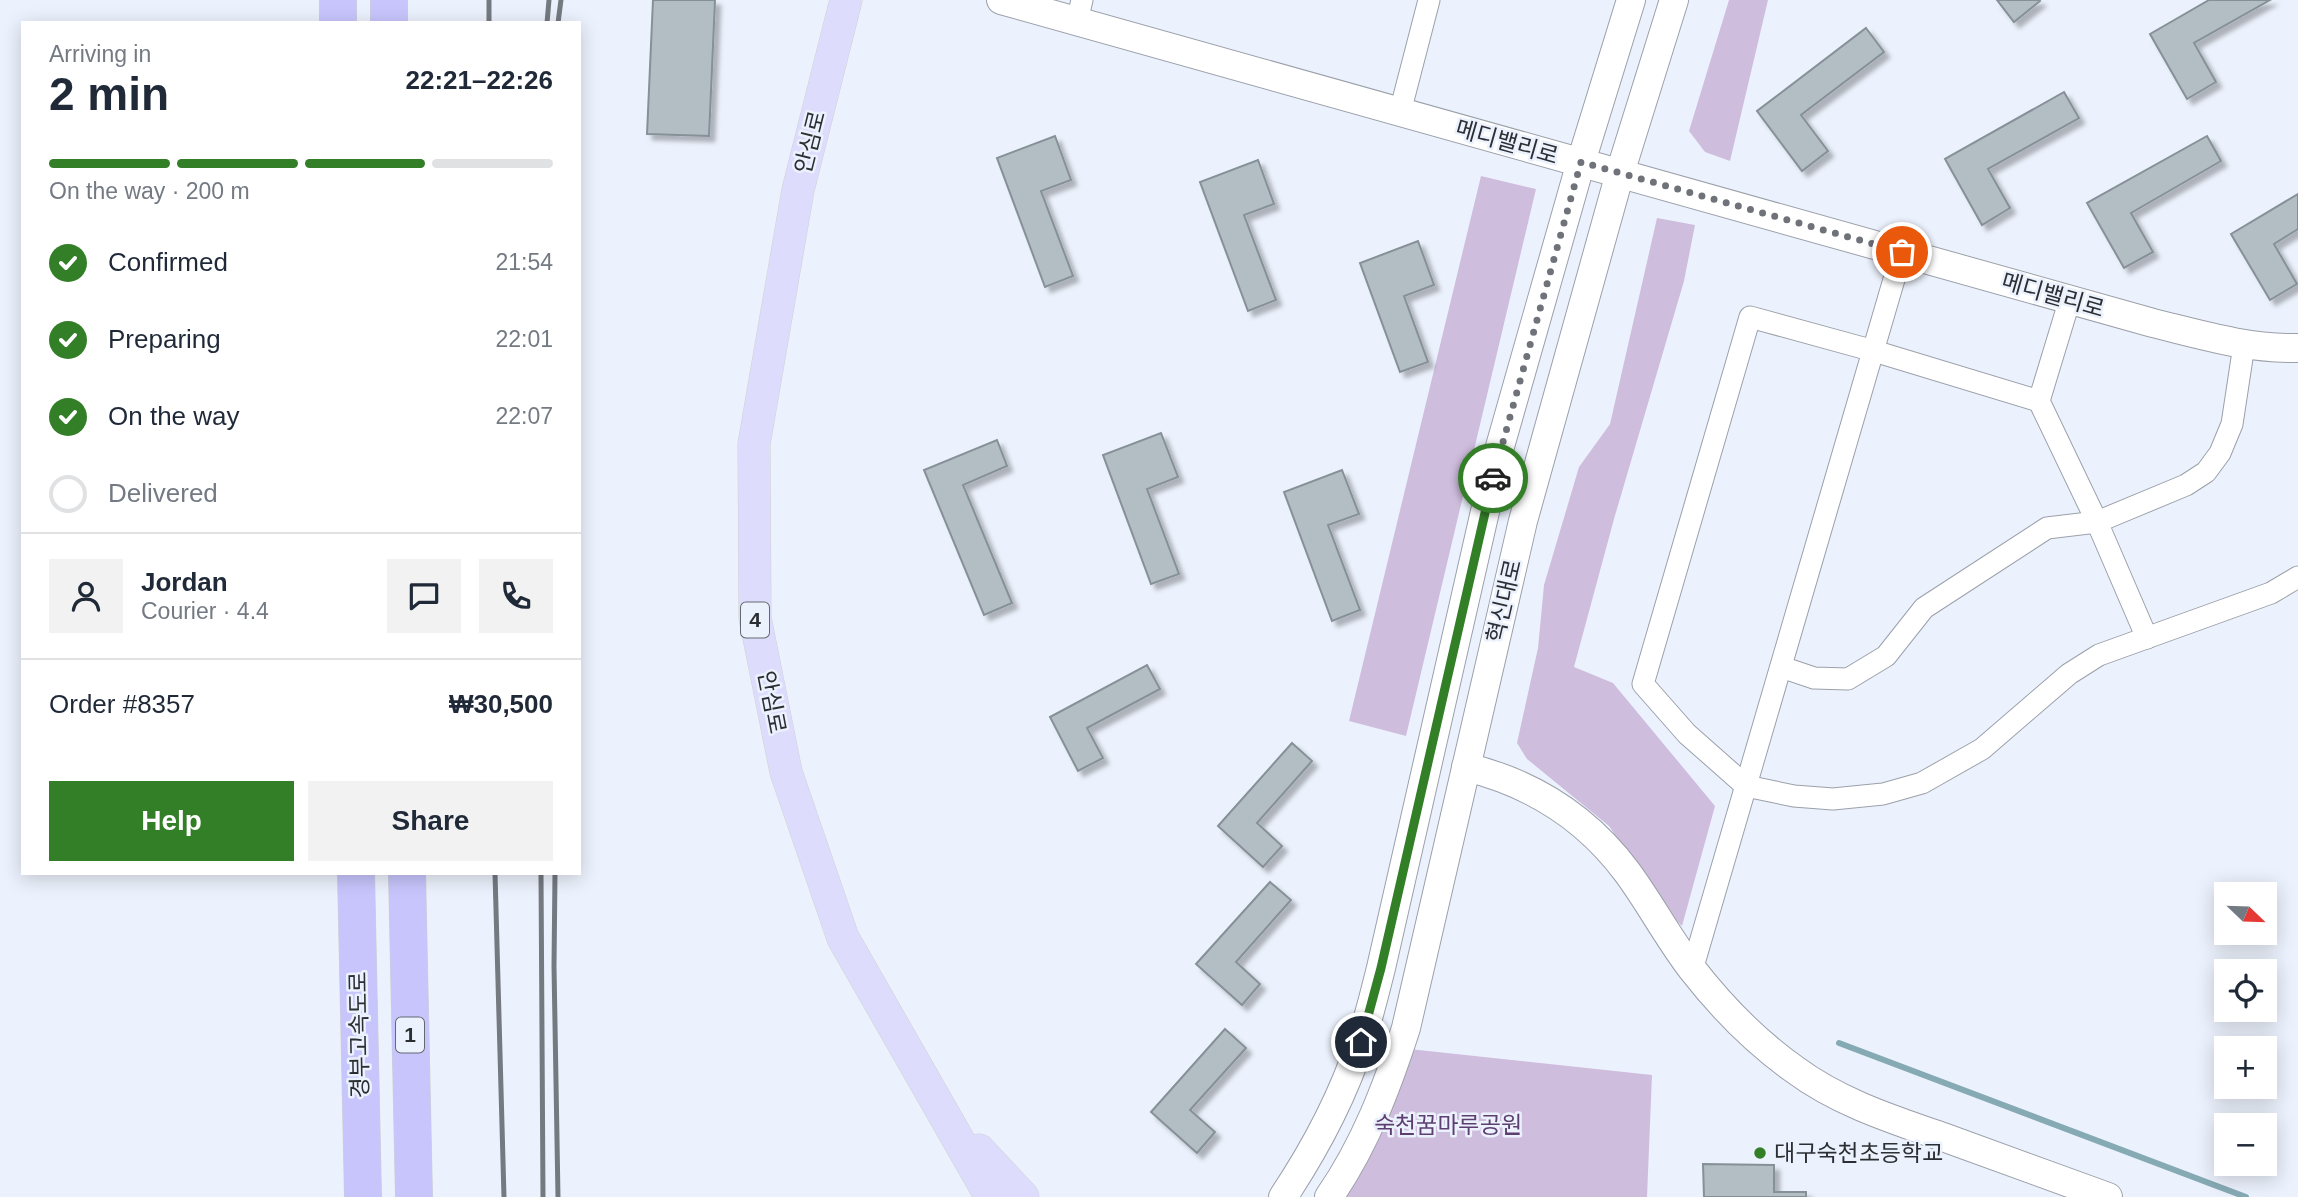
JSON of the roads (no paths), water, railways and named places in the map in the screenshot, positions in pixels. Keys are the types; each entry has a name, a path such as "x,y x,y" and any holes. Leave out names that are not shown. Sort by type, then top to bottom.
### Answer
{"highway":[{"path":"338,0 338,21"},
{"path":"389,0 389,21"},
{"name":"경부고속도로","path":"356,875 363,1197"},
{"name":"1","path":"407,875 414,1197"}],"main road":[{"name":"안심로","path":"846,0 799,190 754,444 755,618 786,772 843,938 991,1197"},
{"name":"메디밸리로","path":"1002,0 1079,10 1400,112 2070,299 2244,345 2298,348"},
{"path":"1283,1197 1317,1143 1361,1042 1381,968 1499,450 1581,162 1631,0"},
{"name":"혁신대로","path":"1329,1197 1383,1097 1406,1028 1523,521 1620,173 1674,0"},
{"path":"1466,767 1494,774 1559,805 1600,839 1627,872 1692,970 1746,1028 1793,1069 1833,1094 1890,1118 2108,1197"},
{"path":"935,1098 999,1174 1023,1197"}],"street":[{"path":"1400,112 1429,0"},
{"path":"1692,970 1902,252"},
{"path":"2070,299 2039,401 2097,522 2147,638"},
{"path":"2039,401 1750,317 1643,684 1687,734 1746,786 1794,796 1833,799 1883,794 1922,783 1982,749 2069,674 2099,655 2271,593 2298,578"},
{"path":"1781,667 1814,678 1848,679 1886,656 1924,608 2047,528 2097,522 2186,485 2206,472 2220,453 2232,424 2244,345"}],"waterway":[{"path":"1839,1043 2246,1197"}],"railway":[{"path":"489,0 489,21"},
{"path":"547,21 549,0"},
{"path":"558,21 561,0"},
{"path":"495,875 504,1197"},
{"path":"541,875 543,1197"},
{"path":"555,875 558,1197"}],"place":[{"name":"대구숙천초등학교","path":"1760,1153"}],"park label":[{"name":"숙천꿈마루공원","path":"1448,1125"}]}
